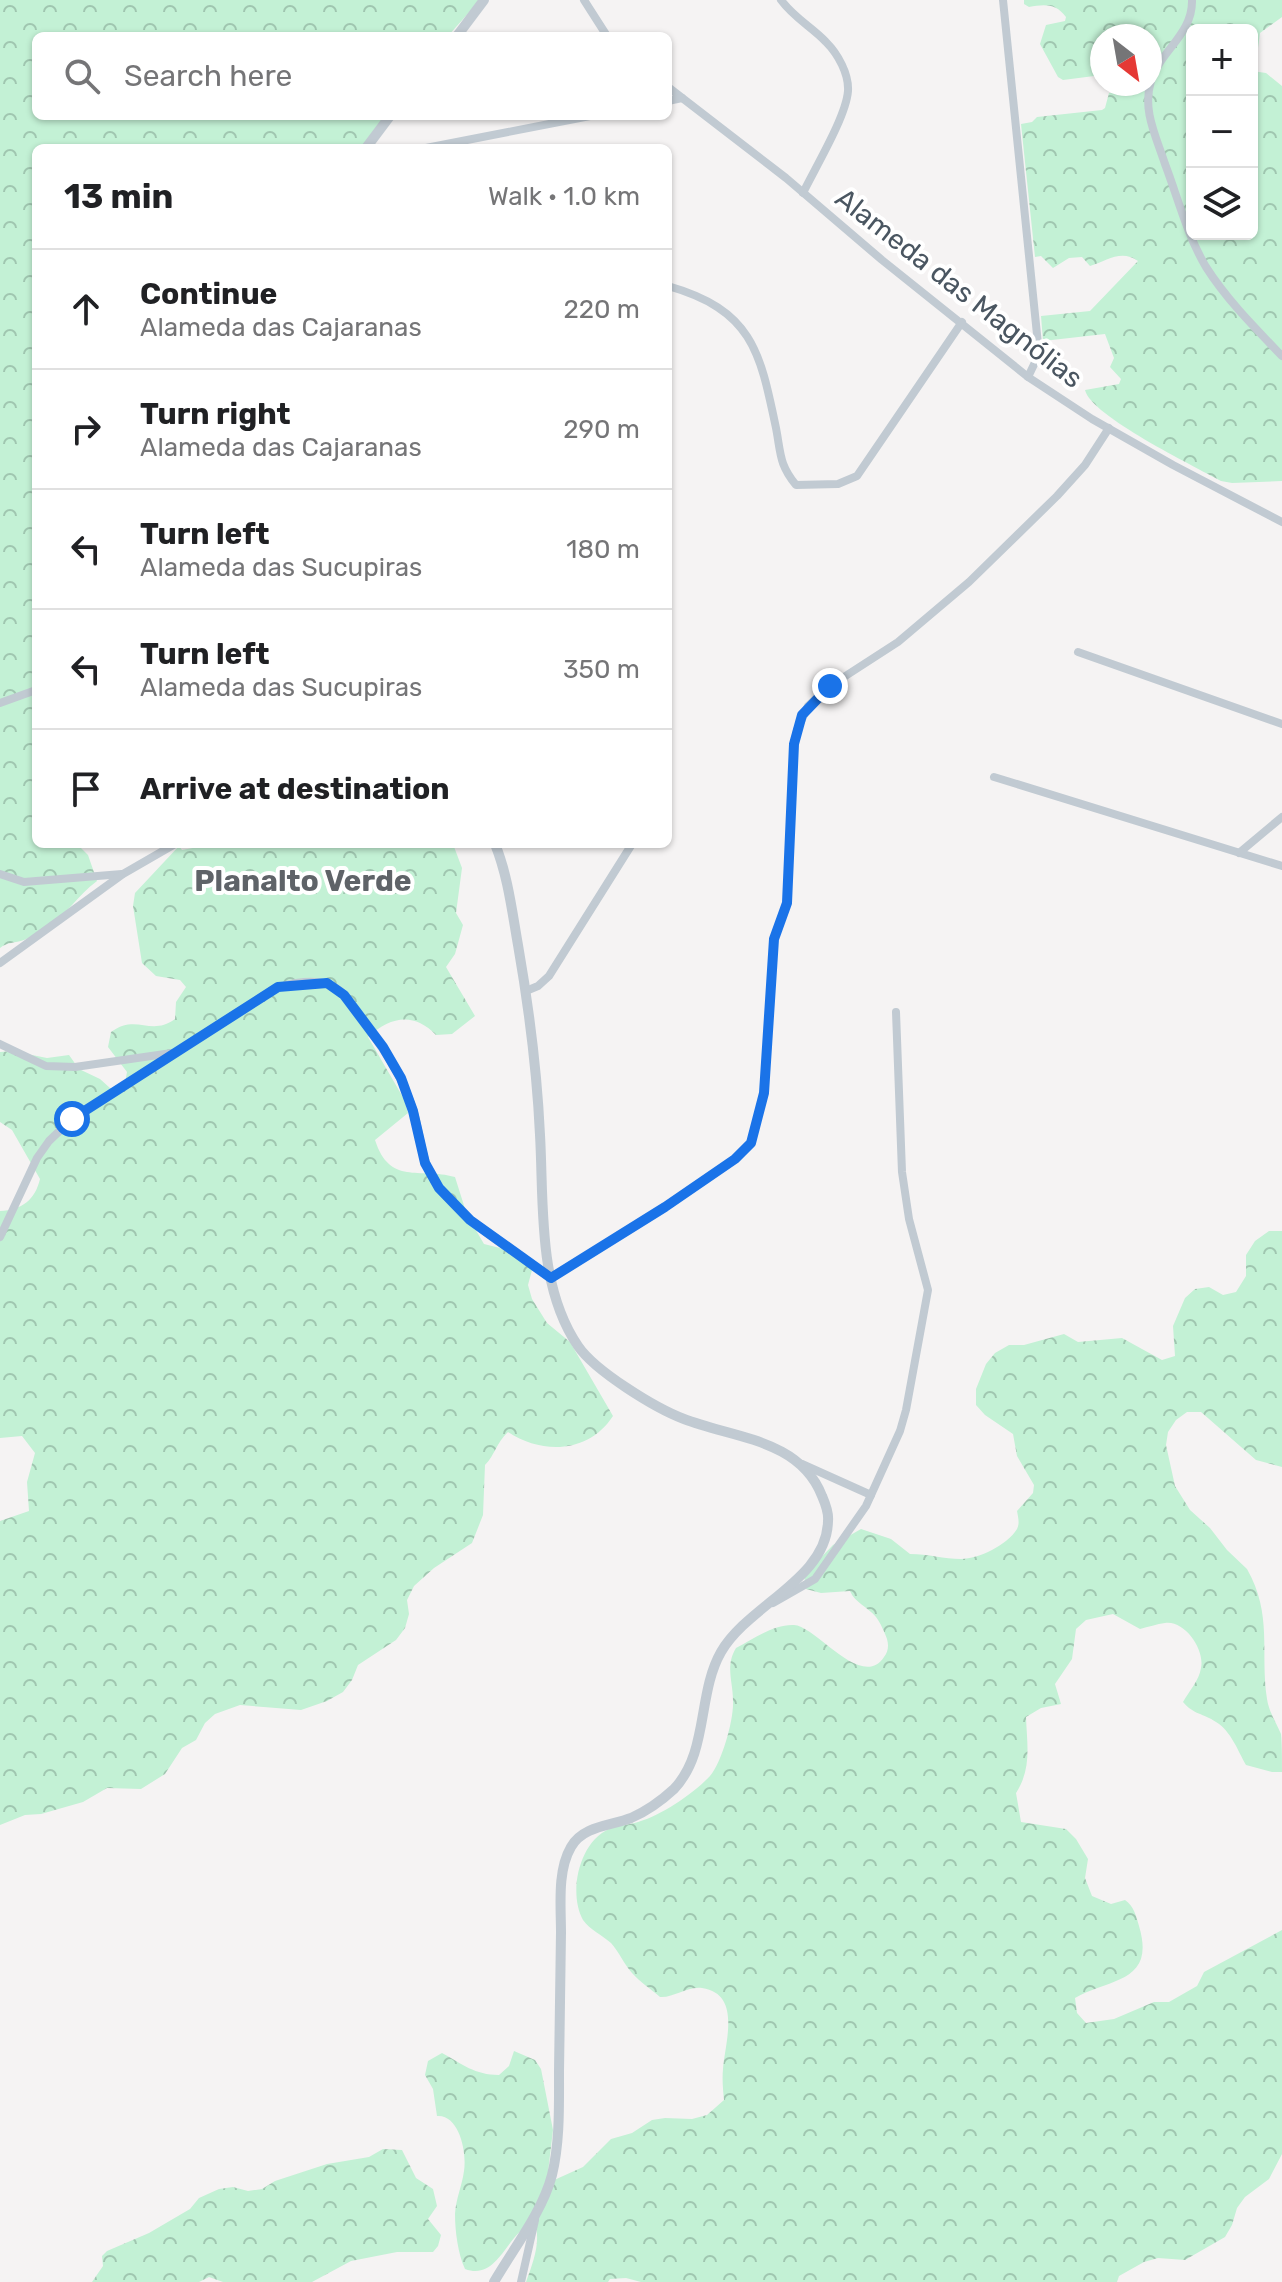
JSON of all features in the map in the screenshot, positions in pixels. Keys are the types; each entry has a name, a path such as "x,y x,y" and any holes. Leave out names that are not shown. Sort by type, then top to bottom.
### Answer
{"street":[{"path":"460,32 484,0"},
{"path":"584,0 604,32"},
{"path":"781,0 789,11 827,43 845,70 848,91 843,110 803,193"},
{"path":"1003,0 1039,354 1028,377"},
{"path":"1192,0 1190,16 1182,33 1151,79 1149,118 1180,209 1205,264 1250,323 1282,356"},
{"name":"Alameda das Magnólias","path":"672,90 1028,377 1173,465 1282,522"},
{"path":"672,100 682,98"},
{"path":"369,144 387,120"},
{"path":"446,144 570,120"},
{"path":"672,288 720,308 743,329 765,374 782,468 796,485 838,484 857,476 962,322"},
{"path":"551,1278 665,1207 735,1159 751,1143 764,1093 774,939 787,903 794,744 799,723 808,706 830,686 898,642 969,582 1076,475 1109,428"},
{"path":"1078,652 1282,724"},
{"path":"0,703 32,691"},
{"path":"994,777 1282,866"},
{"path":"1239,853 1282,817"},
{"path":"0,963 123,874 168,848"},
{"path":"496,848 507,883 526,991 538,1100 551,1278 561,1316 579,1347 594,1364 657,1406 684,1419 769,1445 871,1495"},
{"path":"526,991 549,976 629,848"},
{"path":"0,874 24,882 123,874"},
{"path":"0,1237 37,1158 49,1141 72,1119 278,987 327,983 338,988 383,1047 401,1078 413,1111 425,1163 439,1188 470,1220 551,1278"},
{"path":"761,1609 815,1579 866,1506 900,1431 928,1302 902,1172 896,1012"},
{"path":"0,1044 46,1066 61,1067 127,1061 177,1052"},
{"path":"494,2282 537,2209 552,2173 559,2122 561,1895 569,1850 578,1837 652,1808 676,1787 692,1763 710,1679 721,1652 743,1623 797,1580 816,1559 829,1523 819,1487 801,1463"},
{"path":"521,2282 537,2209"}],"green space":[{"path":"0,0 480,0 452,32 32,32 32,120 386,120 364,144 32,144 32,848 81,848 88,855 97,881 53,923 27,939 0,948"},
{"path":"1024,0 1282,0 1282,17 1260,33 1258,48 1258,24 1186,24 1186,240 1258,240 1258,72 1266,73 1282,86 1282,481 1221,481 1145,440 1105,413 1091,401 1085,390 1119,384 1121,379 1110,367 1114,358 1105,334 1043,341 1041,316 1090,311 1138,261 1120,256 1090,266 1082,257 1069,258 1053,268 1041,256 1035,257 1021,124 1032,122 1037,117 1102,110 1108,96 1162,96 1162,24 1090,24 1090,77 1063,80 1058,77 1040,44 1046,25 1065,21 1066,17 1054,7 1029,7"},
{"path":"177,848 454,848 462,868 456,913 463,925 455,954 446,967 475,1016 452,1034 436,1035 419,1023 402,1020 385,1025 368,1037 404,1099 408,1113 375,1140 381,1154 397,1169 455,1177 467,1215 484,1244 500,1248 530,1264 532,1270 528,1285 532,1299 547,1323 570,1342 613,1416 591,1437 565,1446 536,1444 508,1432 485,1465 483,1515 472,1543 434,1568 414,1586 407,1600 409,1614 405,1628 396,1640 358,1665 343,1692 301,1710 240,1705 215,1714 205,1723 196,1740 182,1748 165,1774 141,1789 107,1788 83,1802 41,1814 25,1815 0,1825 0,1521 29,1511 27,1482 35,1453 22,1436 0,1438 0,1211 15,1209 31,1198 40,1179 12,1130 0,1122 0,1052 12,1051 47,1058 69,1055 79,1069 100,1079 110,1088 125,1083 127,1072 108,1047 111,1032 128,1024 158,1026 175,1019 176,1002 186,987 180,980 156,976 142,963 133,906 135,893"},
{"path":"1269,1231 1282,1231 1282,1467 1256,1460 1201,1412 1187,1412 1176,1420 1168,1432 1166,1445 1175,1486 1190,1510 1247,1569 1255,1586 1263,1618 1267,1699 1281,1734 1282,1772 1246,1765 1221,1726 1183,1702 1201,1668 1197,1645 1186,1631 1172,1623 1140,1629 1113,1614 1086,1620 1076,1629 1072,1659 1055,1684 1061,1704 1041,1708 1026,1717 1026,1765 1016,1793 1021,1822 1066,1829 1076,1839 1088,1859 1085,1878 1092,1896 1111,1904 1125,1900 1133,1908 1137,1919 1143,1945 1135,1969 1075,1998 1077,2013 1086,2023 1114,2019 1154,2002 1169,2002 1197,1986 1204,1972 1282,1930 1282,2154 1269,2179 1245,2197 1237,2208 1225,2237 1185,2260 1158,2258 1144,2262 1119,2276 1117,2282 641,2282 626,2278 610,2279 608,2282 526,2282 537,2245 535,2223 525,2227 487,2268 477,2271 465,2269 457,2242 455,2214 464,2171 463,2145 451,2121 437,2116 433,2089 425,2075 428,2061 442,2053 476,2071 499,2075 509,2066 514,2051 535,2060 541,2069 553,2130 548,2172 552,2181 583,2167 611,2139 632,2133 652,2120 692,2119 707,2115 724,2100 728,2021 722,1999 702,1988 660,1997 632,1973 611,1943 583,1920 577,1883 584,1856 599,1836 609,1829 647,1819 667,1809 710,1776 723,1751 732,1718 730,1667 736,1648 771,1629 794,1625 852,1662 864,1666 875,1665 885,1655 888,1646 876,1617 850,1591 821,1593 806,1589 804,1575 833,1545 861,1529 891,1539 910,1554 955,1559 984,1554 1012,1535 1017,1529 1017,1511 1033,1493 1034,1485 1017,1456 1013,1434 976,1405 976,1389 986,1364 995,1353 1009,1345 1024,1345 1064,1334 1078,1342 1122,1338 1162,1360 1175,1356 1173,1326 1185,1298 1195,1289 1209,1287 1223,1295 1236,1292 1246,1276 1246,1255 1255,1241"},
{"path":"383,2149 402,2150 416,2178 433,2189 437,2206 428,2219 441,2235 433,2252 397,2252 351,2261 312,2282 223,2282 209,2277 199,2282 92,2282 103,2266 102,2256 107,2251 149,2233 190,2209 199,2198 219,2189 233,2187 248,2191 262,2189 275,2181 327,2164 369,2157"}],"district":[{"name":"Planalto Verde","path":"303,881"}],"route":[{"path":"72,1119 278,987 327,983 344,995 383,1047 401,1078 413,1111 425,1163 439,1188 470,1220 551,1278 665,1207 735,1159 751,1143 764,1093 774,939 785,916 787,903 794,744 802,715 830,686"}]}
